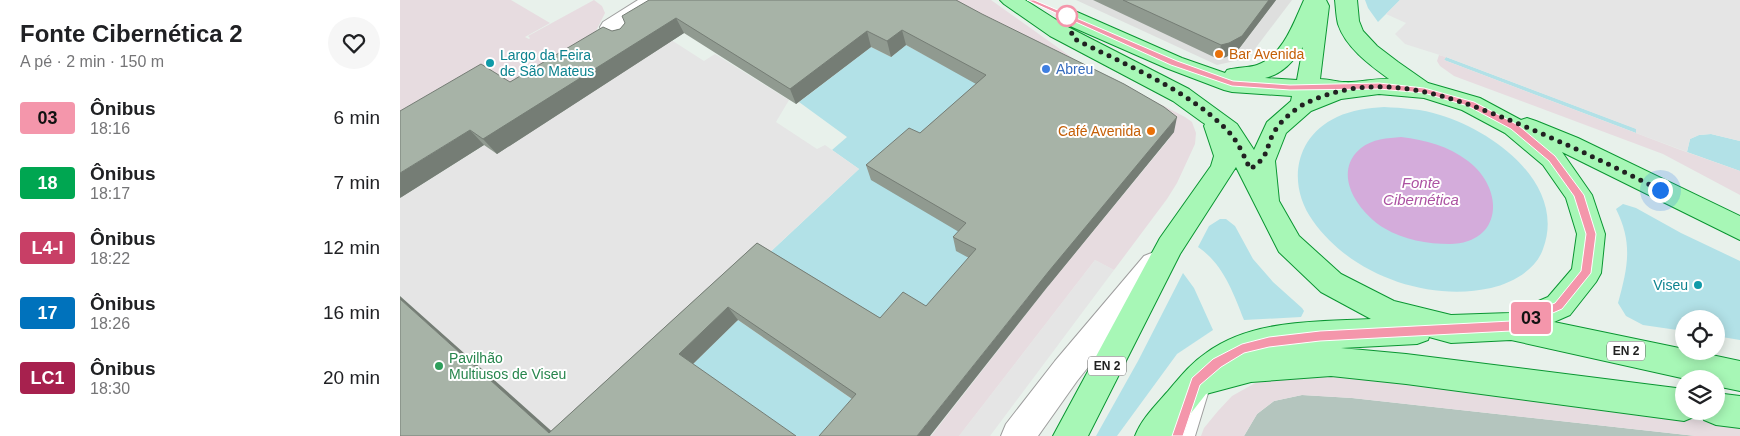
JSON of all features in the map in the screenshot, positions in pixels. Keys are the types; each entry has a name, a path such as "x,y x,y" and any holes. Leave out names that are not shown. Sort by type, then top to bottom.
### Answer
{"main road":[{"path":"1012,0 1058,31 1181,95 1228,130 1256,165 1266,201 1289,244 1331,283 1388,313 1451,329"},
{"path":"1031,0 1201,74 1232,84 1305,96 1379,86 1424,90 1471,104 1569,145 1740,229"},
{"path":"1201,74 1225,76 1247,74 1270,68 1284,56 1291,46 1317,0"},
{"path":"1189,219 1230,181 1256,165 1276,128 1305,96 1314,48 1317,0"},
{"path":"1346,0 1349,25 1362,43 1390,70 1424,90"},
{"path":"1152,436 1196,382 1217,363 1242,348 1269,342 1372,332 1511,326 1558,306 1586,273 1591,234 1579,195 1552,158 1514,127 1471,104"},
{"name":"EN 2","path":"1070,436 1170,246 1222,168 1227,156 1223,141 1211,116"},
{"name":"EN 2","path":"1511,326 1740,376"},
{"path":"1196,382 1251,367 1331,362 1406,369 1675,404"},
{"path":"1725,410 1740,412"}],"street":[{"path":"621,37 612,32 611,26 641,2"},
{"path":"1018,436 1066,371 1170,246"},
{"path":"1178,436 1196,382"}],"shaded area":[{"name":"Largo da Feira de São Mateus","path":"400,0 511,0 550,23 525,37 529,39 528,36 594,0 602,6 605,13 594,35 601,44 400,135"},
{"path":"930,0 991,0 1074,59 1185,117 1192,122 1196,133 1195,144 1177,183 1114,270 1095,260 959,436 931,436 1049,285 1169,139 1170,133"},
{"path":"1076,0 1292,0 1248,58 1217,65"},
{"path":"1365,0 1400,0 1378,22"},
{"path":"1400,0 1740,0 1740,141 1711,134 1699,135 1690,139 1687,152 1636,133 1636,129 1446,57 1405,44 1395,34 1406,23 1386,14"},
{"path":"662,34 704,61 715,54 789,100 776,122 817,149 825,145 859,169 573,436 557,436 400,296 400,198"},
{"path":"906,45 987,89 969,238 993,271 885,331 765,257 859,169 832,150 847,137 799,102 871,47 891,57"},
{"path":"1439,55 1446,57 1444,60 1740,171 1740,195 1663,154 1454,76 1440,66 1437,61"},
{"path":"1446,57 1637,129 1636,133 1444,60"},
{"path":"1384,107 1426,111 1461,123 1503,148 1521,164 1535,183 1545,203 1548,226 1540,256 1529,269 1507,283 1491,288 1467,291 1442,291 1417,287 1369,270 1329,240 1313,221 1305,207 1300,192 1298,178 1299,163 1304,149 1311,137 1337,117 1360,110"},
{"path":"1711,134 1740,141 1740,171 1687,152 1690,139 1699,135"},
{"path":"1623,204 1636,208 1681,233 1740,261 1740,340 1725,338 1725,310 1675,310 1675,330 1643,325 1626,316 1618,303 1626,266 1627,244 1616,209"},
{"path":"1220,219 1226,219 1235,226 1253,259 1273,282 1302,308 1304,311 1301,317 1244,320 1221,270 1198,247 1209,226"},
{"path":"1095,260 1114,270 990,436 959,436"},
{"path":"1183,273 1194,288 1213,330 1177,354 1117,436 1096,436 1138,361"},
{"path":"738,320 862,406 836,436 789,436 690,367"},
{"path":"1285,375 1398,380 1606,410 1675,418 1675,420 1695,420 1740,425 1740,436 1696,436 1352,398 1302,395 1274,401 1257,414 1244,436 1201,436 1204,428 1232,396 1257,382"},
{"path":"1302,395 1352,398 1696,436 1244,436 1257,414 1274,401"}],"water":[{"name":"Fonte Cibernética","path":"1401,137 1428,142 1445,148 1468,161 1480,173 1493,199 1493,213 1489,225 1480,235 1468,241 1450,244 1416,240 1400,236 1384,228 1365,212 1351,191 1348,180 1348,169 1352,158 1365,145 1380,140"}],"building":[{"path":"649,0 956,0 1124,84 1164,107 1177,117 1049,271 917,436 819,436 856,394 728,307 679,354 796,436 400,436 400,299 549,433 757,243 880,318 903,292 926,306 976,249 953,237 966,223 866,165 909,128 920,133 986,75 902,30 887,41 867,31 790,89 676,18 483,139 470,130 400,173 400,111 481,64 510,82 603,27 612,31 620,29 625,23 622,16"},
{"path":"1123,0 1269,0 1242,36 1221,45"}],"bus line":[{"name":"03","path":"1031,0 1174,63 1232,84 1290,88 1379,86 1424,90 1471,104 1514,127 1552,158 1579,195 1591,234 1586,273 1558,306 1511,326 1303,337 1242,348 1217,363 1196,382 1178,436"}],"place":[{"name":"Bar Avenida","path":"1219,54"},
{"name":"Largo da Feira de São Mateus","path":"490,63"},
{"name":"Abreu","path":"1046,69"},
{"name":"Café Avenida","path":"1151,131"},
{"name":"Viseu","path":"1698,285"},
{"name":"Pavilhão Multiusos de Viseu","path":"439,366"}],"route":[{"path":"1067,16 1073,38 1181,95 1228,130 1237,142 1250,169 1262,162 1276,128 1302,105 1337,91 1379,86 1424,90 1471,104 1569,145 1660,190"}]}
